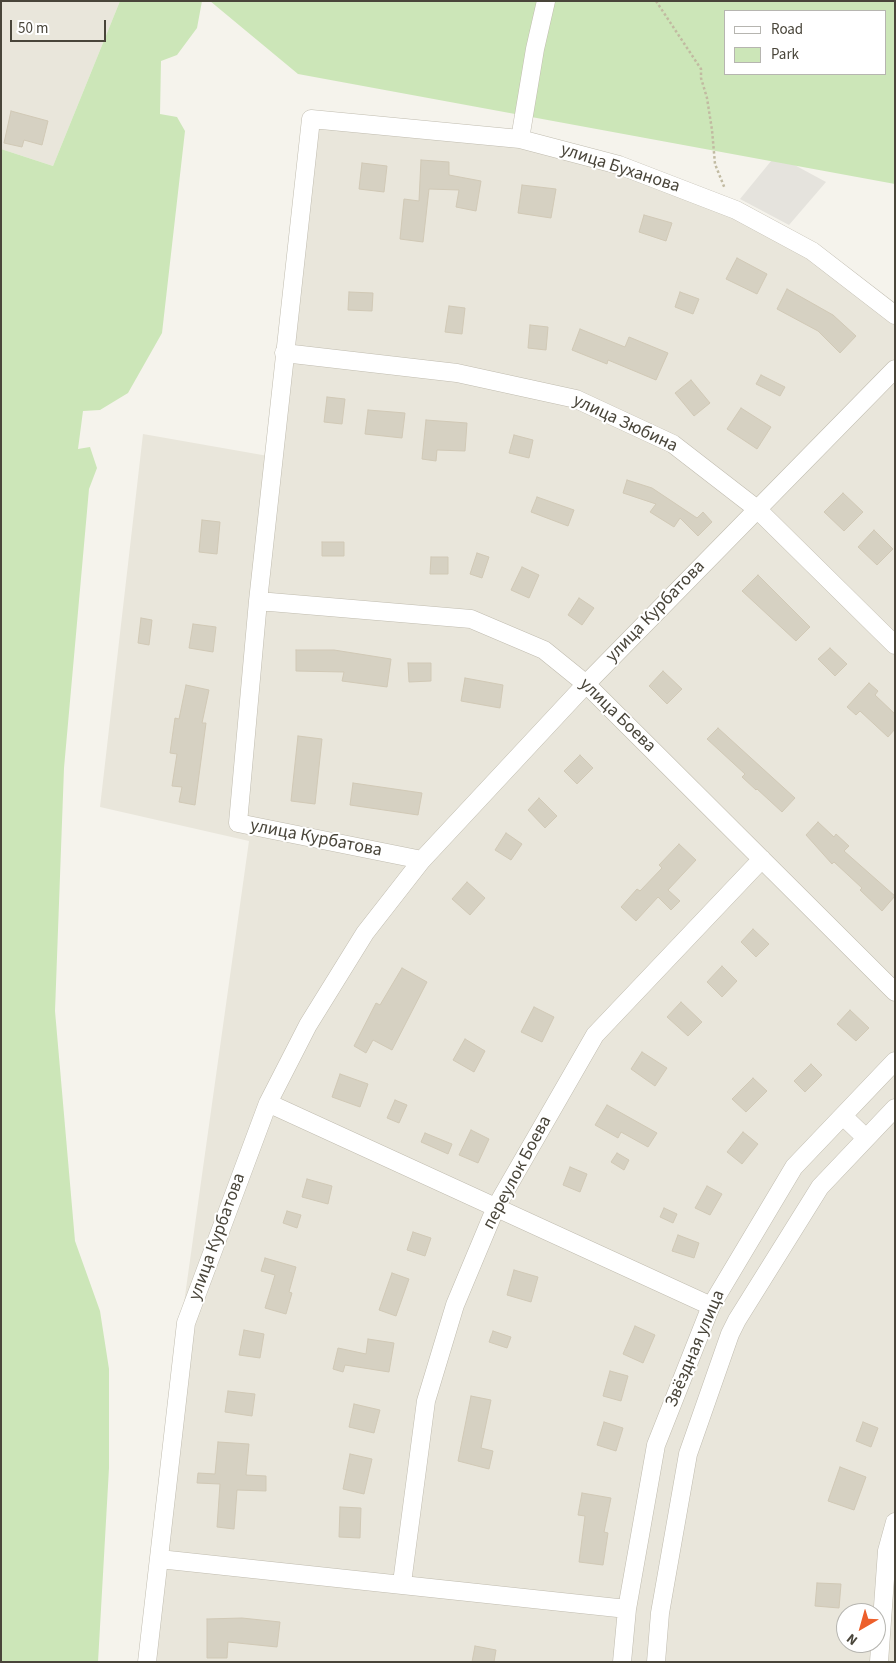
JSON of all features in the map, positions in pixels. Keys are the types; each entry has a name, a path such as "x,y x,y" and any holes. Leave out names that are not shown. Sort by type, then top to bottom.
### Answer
{"street":[{"path":"520,138 535,50 546,1"},
{"name":"улица Буханова","path":"284,353 311,119 520,138 619,165 736,210 812,251 895,315"},
{"path":"258,601 284,353"},
{"name":"улица Зюбина","path":"284,353 457,373 576,399 673,444 757,509 895,645"},
{"name":"улица Курбатова","path":"147,1662 186,1323 268,1102 308,1025 365,934 422,860 586,684 895,369"},
{"name":"улица Курбатова","path":"258,601 238,823 422,860"},
{"name":"улица Боева","path":"258,601 471,619 544,650 586,684 895,992"},
{"name":"переулок Боева","path":"402,1584 426,1401 455,1304 496,1207 595,1035 762,859"},
{"name":"Звёздная улица","path":"622,1662 627,1609 656,1445 710,1306 794,1167 895,1061"},
{"path":"268,1102 710,1306"},
{"name":"Звёздная улица","path":"656,1662 660,1613 688,1454 730,1334 820,1187 895,1108"},
{"path":"843,1116 866,1138"},
{"path":"879,1662 888,1643 887,1552 895,1522"},
{"path":"159,1559 627,1609"}],"path":[{"path":"656,1 701,69 701,78 707,98 712,130 715,164 727,195 736,210"}],"shaded area":[{"path":"1,1 120,1 53,166 1,149"},
{"path":"306,114 515,133 707,194 895,313 895,1662 141,1662 182,1317 249,841 100,807 143,434 268,456"},
{"path":"776,155 826,182 789,225 740,199"}],"green space":[{"path":"120,1 202,1 197,28 177,55 161,61 160,114 177,117 185,131 162,333 128,393 100,410 83,411 78,449 90,447 97,468 89,489 64,768 55,1011 75,1241 100,1311 109,1369 109,1468 98,1662 1,1662 1,149 53,166"},
{"path":"210,1 895,1 895,184 298,74"}],"building":[{"path":"11,111 48,121 42,145 24,140 22,147 4,143"},
{"path":"421,160 449,162 449,175 481,181 476,211 456,207 459,190 429,189 423,242 400,239 404,199 419,201"},
{"path":"362,163 387,166 384,192 359,189"},
{"path":"522,185 556,189 551,218 518,213"},
{"path":"644,215 672,223 666,241 639,232"},
{"path":"737,258 767,274 757,294 726,279"},
{"path":"787,289 833,315 856,336 840,353 818,331 777,309"},
{"path":"349,292 373,293 372,311 348,310"},
{"path":"680,292 699,299 693,314 675,307"},
{"path":"449,306 465,308 462,334 445,332"},
{"path":"530,325 548,327 546,350 528,348"},
{"path":"580,329 625,347 629,337 668,353 656,380 608,360 607,364 572,350"},
{"path":"761,375 785,387 780,396 756,384"},
{"path":"691,380 710,403 694,416 675,393"},
{"path":"327,397 345,399 342,424 324,422"},
{"path":"741,408 771,427 757,449 727,429"},
{"path":"368,410 405,413 402,438 365,434"},
{"path":"426,420 467,423 465,451 437,450 436,461 422,459"},
{"path":"514,435 533,440 529,458 509,453"},
{"path":"627,480 652,488 697,518 703,512 712,522 698,536 680,518 674,527 650,512 656,504 623,493"},
{"path":"843,493 863,512 844,531 824,512"},
{"path":"537,497 574,510 568,526 531,512"},
{"path":"202,520 220,522 217,554 199,552"},
{"path":"874,530 893,549 877,565 858,547"},
{"path":"322,542 344,542 344,556 322,556"},
{"path":"477,553 489,557 482,578 470,574"},
{"path":"431,557 448,557 448,574 430,574"},
{"path":"522,567 539,575 529,598 511,590"},
{"path":"758,575 810,627 796,641 742,591"},
{"path":"579,598 594,608 582,625 568,615"},
{"path":"141,618 152,620 149,645 138,643"},
{"path":"193,624 216,627 213,652 189,648"},
{"path":"830,648 847,664 835,676 818,659"},
{"path":"296,650 334,650 391,659 387,687 342,681 344,672 296,671"},
{"path":"408,663 431,663 431,681 409,682"},
{"path":"663,671 682,689 667,704 649,686"},
{"path":"465,678 503,685 500,708 461,701"},
{"path":"869,683 878,691 875,695 895,714 895,729 888,737 860,711 856,715 847,707"},
{"path":"186,685 209,690 202,723 206,723 195,805 179,802 182,787 172,786 177,754 170,753 175,718 179,719"},
{"path":"718,728 795,798 782,812 742,777 745,774 707,739"},
{"path":"298,736 322,739 315,804 291,801"},
{"path":"580,755 593,768 577,784 564,771"},
{"path":"353,783 422,793 418,815 350,805"},
{"path":"539,798 557,816 545,828 528,810"},
{"path":"818,822 834,837 836,834 849,846 844,851 895,896 882,911 860,890 862,888 834,862 832,864 806,835"},
{"path":"506,833 522,844 511,860 495,850"},
{"path":"679,844 696,860 668,890 680,901 671,910 658,897 636,921 621,907 637,889 640,891 662,868 659,865"},
{"path":"467,882 485,898 470,915 452,899"},
{"path":"753,929 769,944 756,957 741,942"},
{"path":"722,966 737,981 722,997 707,982"},
{"path":"402,968 427,982 392,1050 373,1040 366,1053 354,1046 376,1003 380,1005"},
{"path":"681,1002 702,1022 688,1036 667,1017"},
{"path":"534,1007 554,1017 542,1042 521,1032"},
{"path":"850,1010 869,1028 856,1041 837,1024"},
{"path":"465,1039 485,1051 474,1072 453,1060"},
{"path":"642,1052 667,1068 655,1086 631,1069"},
{"path":"811,1064 822,1075 805,1092 794,1081"},
{"path":"340,1074 368,1084 360,1107 332,1097"},
{"path":"753,1078 767,1091 746,1112 732,1099"},
{"path":"395,1100 407,1105 399,1123 387,1118"},
{"path":"607,1105 657,1133 648,1147 621,1132 618,1138 595,1125"},
{"path":"471,1130 489,1139 478,1163 459,1155"},
{"path":"743,1132 758,1144 742,1164 727,1152"},
{"path":"425,1133 452,1144 448,1154 421,1142"},
{"path":"617,1153 629,1160 624,1170 611,1162"},
{"path":"570,1167 587,1174 580,1192 563,1185"},
{"path":"307,1179 332,1186 328,1204 302,1197"},
{"path":"707,1186 722,1194 710,1215 695,1208"},
{"path":"664,1208 677,1214 673,1223 660,1217"},
{"path":"287,1211 301,1215 297,1228 283,1223"},
{"path":"413,1232 431,1238 425,1256 407,1250"},
{"path":"678,1235 699,1243 694,1258 672,1251"},
{"path":"265,1258 296,1267 289,1292 292,1293 286,1314 265,1308 275,1275 261,1271"},
{"path":"514,1270 538,1277 531,1302 507,1295"},
{"path":"392,1273 409,1279 396,1316 379,1310"},
{"path":"635,1326 655,1335 643,1363 623,1354"},
{"path":"244,1330 264,1334 260,1358 239,1355"},
{"path":"493,1331 511,1337 507,1348 489,1342"},
{"path":"368,1339 394,1343 389,1372 345,1365 343,1372 333,1369 338,1348 366,1354"},
{"path":"610,1371 628,1376 621,1401 603,1396"},
{"path":"228,1391 255,1394 252,1416 225,1412"},
{"path":"471,1396 491,1400 481,1448 493,1451 489,1469 458,1461"},
{"path":"354,1404 380,1410 374,1433 349,1427"},
{"path":"604,1422 623,1428 616,1451 597,1445"},
{"path":"863,1422 878,1428 871,1447 856,1441"},
{"path":"218,1442 249,1444 246,1475 266,1476 266,1491 237,1490 234,1529 217,1527 220,1484 197,1483 198,1473 215,1474"},
{"path":"350,1454 372,1459 364,1494 343,1489"},
{"path":"840,1467 866,1477 854,1510 828,1501"},
{"path":"582,1493 611,1498 604,1532 608,1533 603,1565 579,1562 585,1516 578,1515"},
{"path":"340,1507 361,1508 360,1538 339,1537"},
{"path":"817,1583 841,1584 839,1603 836,1603 836,1608 815,1606"},
{"path":"242,1618 280,1622 277,1647 228,1642 227,1658 207,1658 207,1619"},
{"path":"475,1646 496,1650 494,1662 472,1662"}]}
